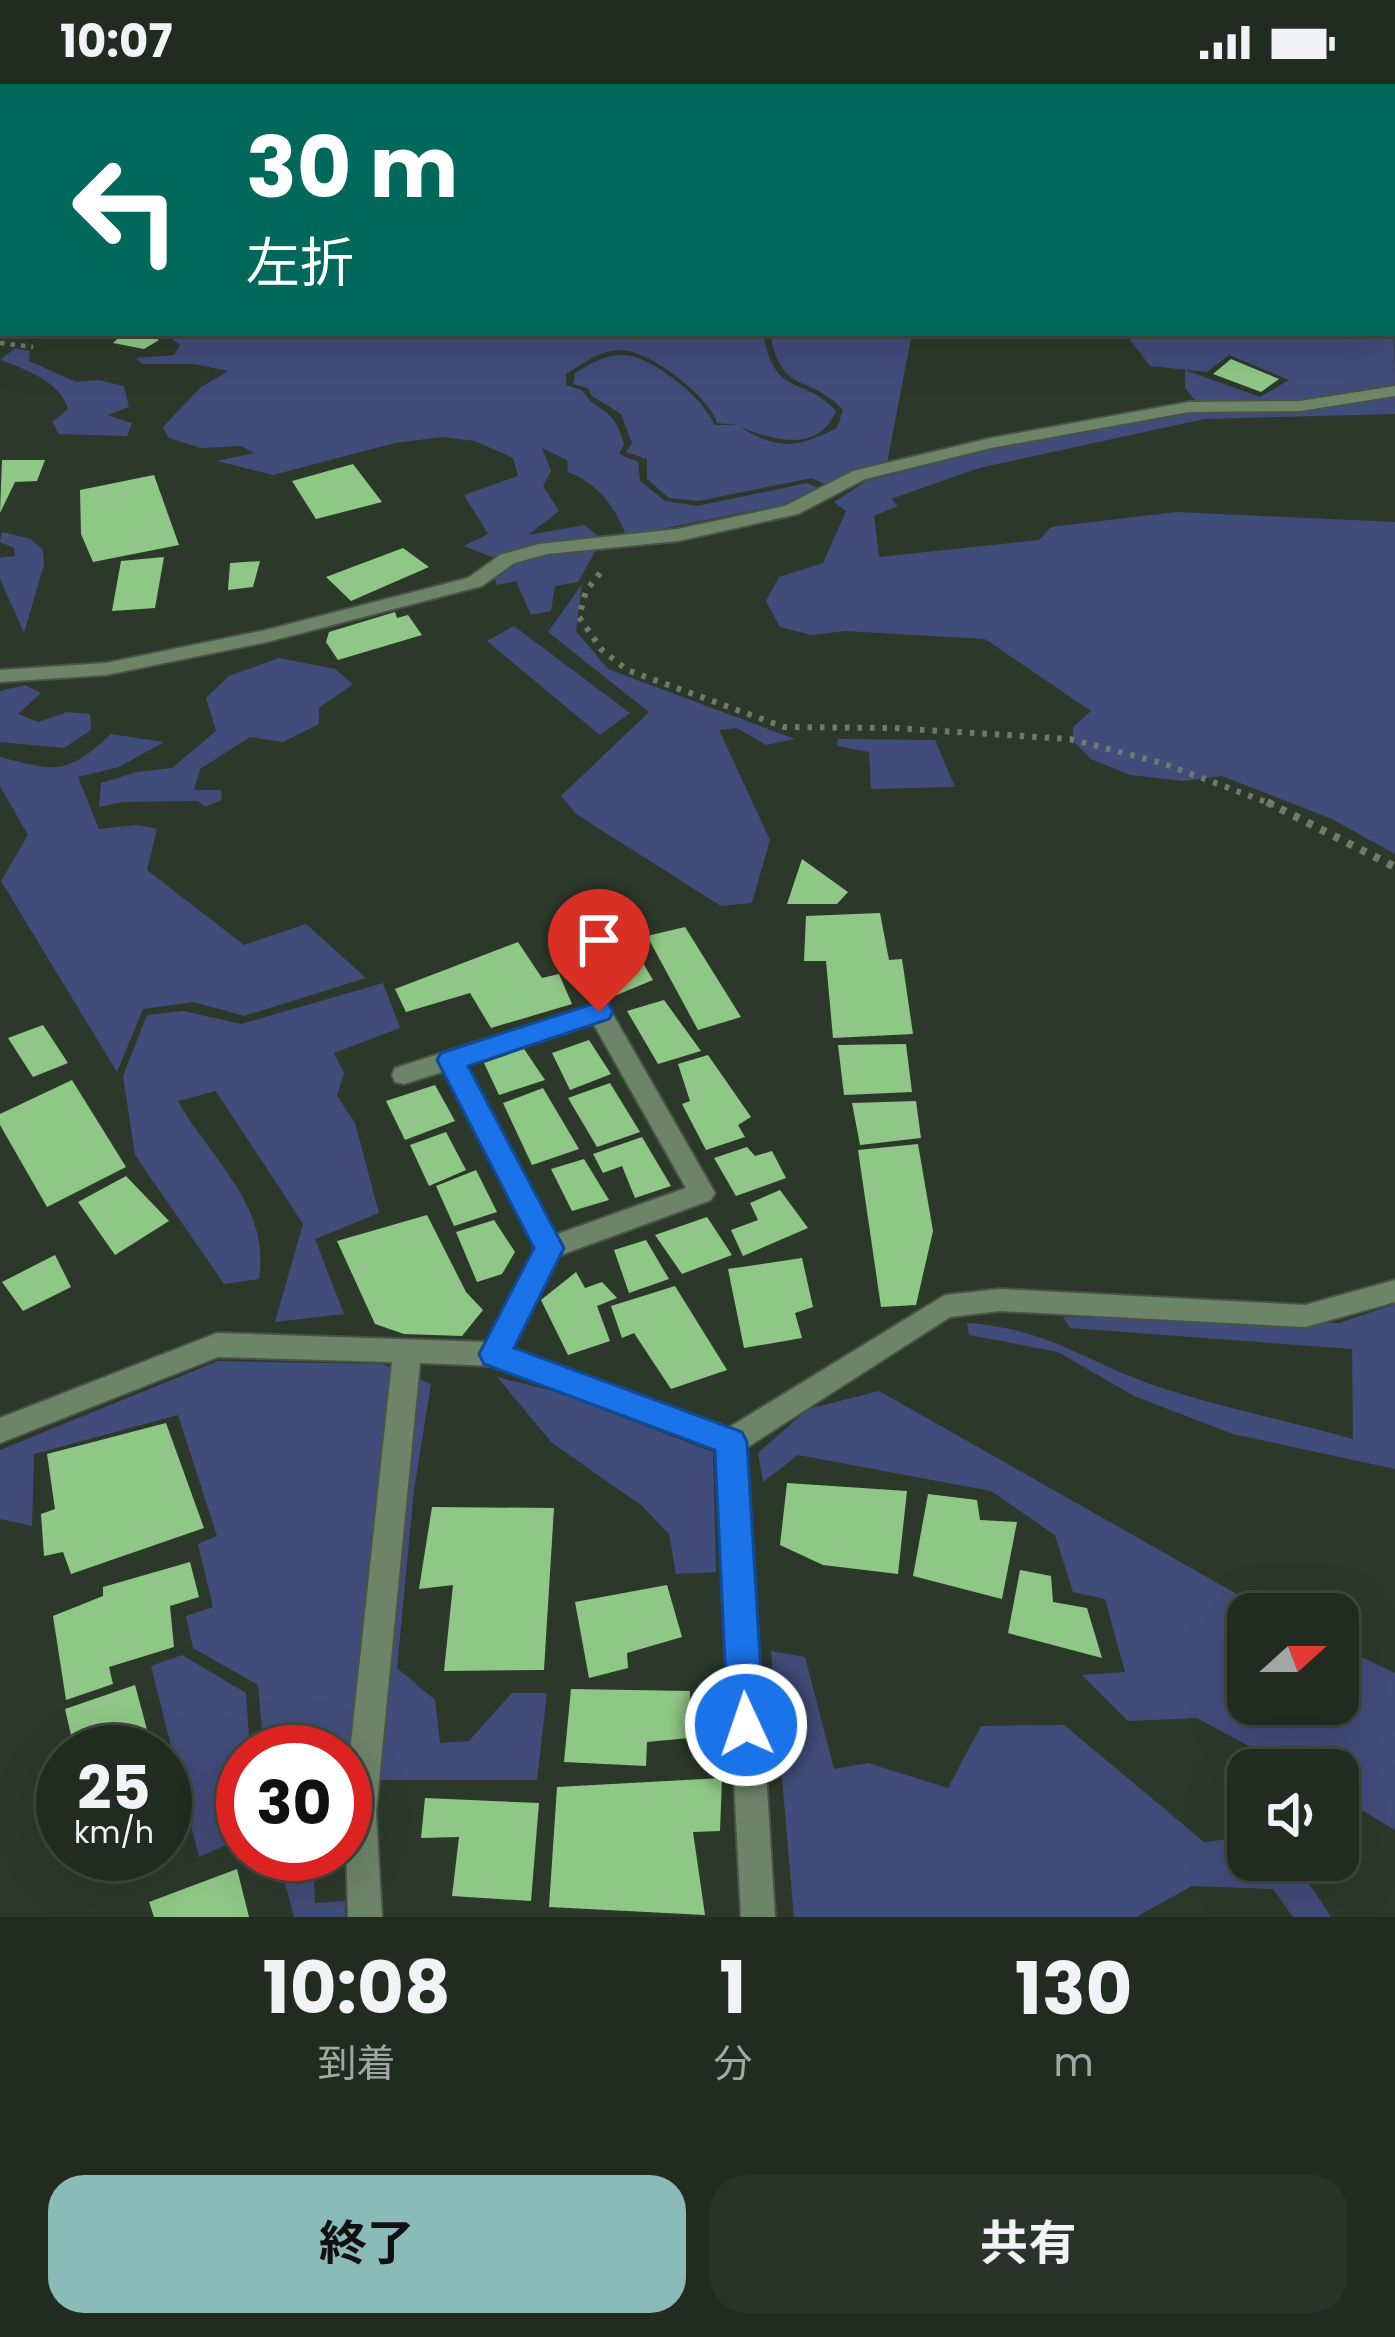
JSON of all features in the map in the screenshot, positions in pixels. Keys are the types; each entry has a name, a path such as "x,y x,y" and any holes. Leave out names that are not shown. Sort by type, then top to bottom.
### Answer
{"street":[{"path":"1340,84 1377,84"},
{"path":"0,676 106,669 267,636 475,582 507,559 546,548 622,543 791,510 859,475 991,443 1189,407 1300,406 1395,391"},
{"path":"404,1076 599,1012 703,1193 549,1248 495,1354"},
{"path":"451,1060 549,1248"},
{"path":"731,1442 945,1306 1000,1300 1305,1316 1395,1291"},
{"path":"0,1431 217,1346 495,1354 731,1442"},
{"path":"365,1917 360,1812 407,1354"},
{"path":"731,1442 758,1917"}],"path":[{"path":"0,343 33,346"},
{"path":"622,543 586,591 579,617 593,643 618,666 649,682 696,694 749,719 794,729 844,733 879,728 1077,740 1149,760 1335,831 1395,866"}],"shaded area":[{"path":"168,336 764,336 768,354 783,377 836,411 828,425 806,439 780,439 740,427 788,444 810,440 837,428 843,410 789,376 771,336 911,336 887,463 824,484 812,478 698,501 669,498 647,479 647,459 626,452 632,443 621,414 592,396 588,388 573,384 575,373 607,357 631,356 674,379 715,425 739,425 717,423 690,388 645,357 619,350 591,359 566,374 566,385 582,390 610,415 624,444 619,454 638,462 640,481 665,501 697,506 807,483 818,488 782,505 626,536 604,497 568,472 567,460 542,448 551,471 543,486 559,511 528,535 585,525 600,538 536,545 492,557 464,546 488,534 464,495 518,476 513,458 475,441 442,437 395,443 273,475 217,461 254,453 241,446 201,448 169,438 163,427 201,387 228,371 194,364 142,364 136,358 174,355 180,345"},
{"path":"1394,336 1395,386 1295,403 1196,402 1185,388 1185,370 1260,397 1289,380 1229,355 1207,372 1150,366 1128,337"},
{"path":"15,348 30,351 29,361 76,382 98,380 124,386 129,407 107,415 132,423 127,436 59,434 52,422 68,409 64,400 41,378 0,360"},
{"path":"1395,395 1395,414 1204,419 979,468 891,499 898,506 874,516 879,557 1039,540 1051,527 1176,512 1395,522 1395,854 1332,819 1222,776 1183,781 1130,775 1091,759 1073,741 1073,727 1091,711 985,639 846,631 812,635 780,627 766,601 779,577 823,563 846,511 834,502 866,481 984,451 1192,411"},
{"path":"2,532 31,539 43,550 44,564 24,633 0,579 0,558 15,556 14,548 0,542"},
{"path":"596,550 578,582 555,586 551,611 531,615 516,581 497,585 494,575 523,558"},
{"path":"582,584 576,631 608,669 795,739 766,745 737,728 719,730 770,840 752,903 721,906 576,814 561,796 649,712 548,632"},
{"path":"514,626 630,713 600,735 487,641"},
{"path":"279,658 335,669 353,684 319,708 319,724 283,742 250,737 200,769 194,790 221,790 222,800 205,807 198,801 99,807 101,783 172,768 216,731 206,698 229,676"},
{"path":"25,685 41,693 18,714 38,722 67,712 90,714 91,730 64,748 0,742 0,691"},
{"path":"111,734 164,742 119,767 78,777 99,829 137,825 157,829 147,870 244,945 306,924 366,978 244,1016 194,1002 143,1009 117,1072 1,881 28,835 0,786 0,757 60,767 83,757"},
{"path":"838,739 935,740 955,787 871,789 869,752 837,746"},
{"path":"383,983 400,1028 334,1053 344,1073 337,1096 355,1123 379,1213 315,1239 344,1314 275,1322 303,1224 216,1091 178,1101 235,1185 256,1229 259,1279 224,1284 135,1155 123,1076 147,1015 183,1011 241,1024"},
{"path":"1395,1304 1395,1469 1233,1434 1134,1396 1058,1352 969,1335 967,1323 1023,1332 1162,1388 1353,1439 1352,1349 1070,1328 1063,1317 1339,1323"},
{"path":"218,1361 382,1364 431,1384 414,1490 397,1668 435,1700 440,1743 469,1741 512,1693 547,1693 537,1780 372,1780 372,1725 262,1725 258,1685 193,1648 186,1616 213,1607 198,1544 217,1536 178,1415 34,1454 32,1526 0,1519 0,1450"},
{"path":"497,1377 553,1391 713,1452 716,1572 676,1574 669,1534 641,1505 552,1443"},
{"path":"879,1391 1235,1593 1227,1593 1227,1725 1359,1725 1359,1656 1395,1673 1395,1830 1359,1809 1359,1749 1254,1749 1197,1718 1128,1721 1082,1675 1125,1672 1105,1599 1073,1592 1055,1535 991,1491 798,1455 763,1482 758,1453 808,1409"},
{"path":"771,1651 805,1657 834,1769 868,1763 948,1788 981,1726 1064,1725 1204,1842 1227,1839 1227,1881 1305,1881 1331,1917 1293,1917 1273,1889 1192,1886 1136,1917 794,1917"},
{"path":"182,1655 246,1693 248,1725 216,1725 216,1850 199,1857 192,1829 192,1725 166,1725 151,1666"},
{"path":"284,1881 314,1881 315,1903 345,1901 345,1917 294,1917"}],"building":[{"path":"121,336 159,340 144,349 113,343"},
{"path":"1231,359 1279,379 1261,392 1213,374"},
{"path":"2,460 45,460 37,481 15,482 0,513"},
{"path":"353,464 382,502 316,519 292,481"},
{"path":"154,475 179,545 93,562 81,534 80,490"},
{"path":"403,548 429,567 351,601 326,577"},
{"path":"164,557 155,608 112,611 121,561"},
{"path":"260,561 253,587 228,590 230,563"},
{"path":"395,612 397,618 408,615 422,635 338,660 326,642 329,632"},
{"path":"802,859 848,892 837,904 787,904"},
{"path":"880,913 889,960 902,959 913,1034 833,1038 826,961 804,961 806,916"},
{"path":"685,927 741,1017 698,1030 647,936"},
{"path":"628,938 653,980 612,997 584,949"},
{"path":"518,942 542,978 559,974 572,1004 491,1028 470,993 406,1012 395,989"},
{"path":"664,1000 701,1051 658,1064 627,1011"},
{"path":"43,1025 68,1063 33,1077 8,1038"},
{"path":"589,1040 611,1074 570,1090 552,1053"},
{"path":"906,1044 912,1092 844,1095 838,1045"},
{"path":"524,1049 545,1080 499,1095 484,1063"},
{"path":"708,1055 751,1117 738,1125 745,1137 706,1150 682,1104 690,1101 678,1064"},
{"path":"72,1080 126,1167 47,1207 0,1125 0,1114"},
{"path":"610,1083 640,1132 597,1147 568,1098"},
{"path":"435,1085 455,1121 405,1140 386,1101"},
{"path":"543,1088 579,1149 532,1165 503,1103"},
{"path":"916,1101 921,1138 860,1145 852,1103"},
{"path":"446,1132 466,1170 429,1186 410,1145"},
{"path":"642,1137 671,1186 635,1198 622,1166 603,1173 593,1154"},
{"path":"918,1144 933,1231 916,1305 881,1307 858,1150"},
{"path":"747,1147 755,1156 772,1151 786,1178 736,1196 714,1158"},
{"path":"584,1159 609,1200 572,1211 551,1169"},
{"path":"476,1170 497,1212 454,1226 436,1186"},
{"path":"126,1176 169,1221 115,1255 78,1202"},
{"path":"780,1190 808,1228 743,1256 731,1230 758,1220 750,1203"},
{"path":"427,1215 466,1292 483,1310 462,1336 404,1334 375,1324 337,1241"},
{"path":"707,1217 732,1255 682,1274 655,1235"},
{"path":"494,1220 515,1252 502,1274 477,1282 456,1232"},
{"path":"646,1240 669,1279 629,1293 614,1250"},
{"path":"55,1255 71,1287 23,1311 2,1282"},
{"path":"802,1258 813,1307 795,1313 802,1338 744,1348 728,1269"},
{"path":"576,1272 585,1288 602,1282 617,1298 597,1306 610,1341 568,1355 541,1300"},
{"path":"675,1286 727,1370 671,1389 634,1333 622,1338 611,1306"},
{"path":"166,1423 204,1528 71,1574 63,1552 44,1556 41,1514 55,1509 47,1454"},
{"path":"787,1483 907,1491 898,1574 823,1565 780,1545"},
{"path":"928,1494 977,1500 980,1520 1017,1522 1002,1599 913,1576"},
{"path":"432,1507 554,1508 544,1670 444,1671 453,1585 419,1589"},
{"path":"190,1562 199,1597 170,1606 174,1647 109,1667 113,1684 66,1700 53,1616 103,1596 103,1587"},
{"path":"1020,1570 1051,1576 1053,1602 1087,1608 1102,1658 1008,1633"},
{"path":"667,1585 682,1637 627,1653 628,1668 589,1678 575,1602"},
{"path":"135,1685 146,1725 69,1725 65,1709"},
{"path":"571,1689 690,1691 689,1738 647,1742 646,1766 564,1762"},
{"path":"722,1778 720,1831 693,1832 705,1915 549,1907 557,1787"},
{"path":"425,1798 539,1803 531,1901 452,1896 459,1837 421,1838"},
{"path":"216,1877 216,1881 240,1881 249,1917 154,1917 149,1902"}],"route":[{"path":"599,1012 451,1060 549,1248 495,1354 731,1442 746,1725"}]}
